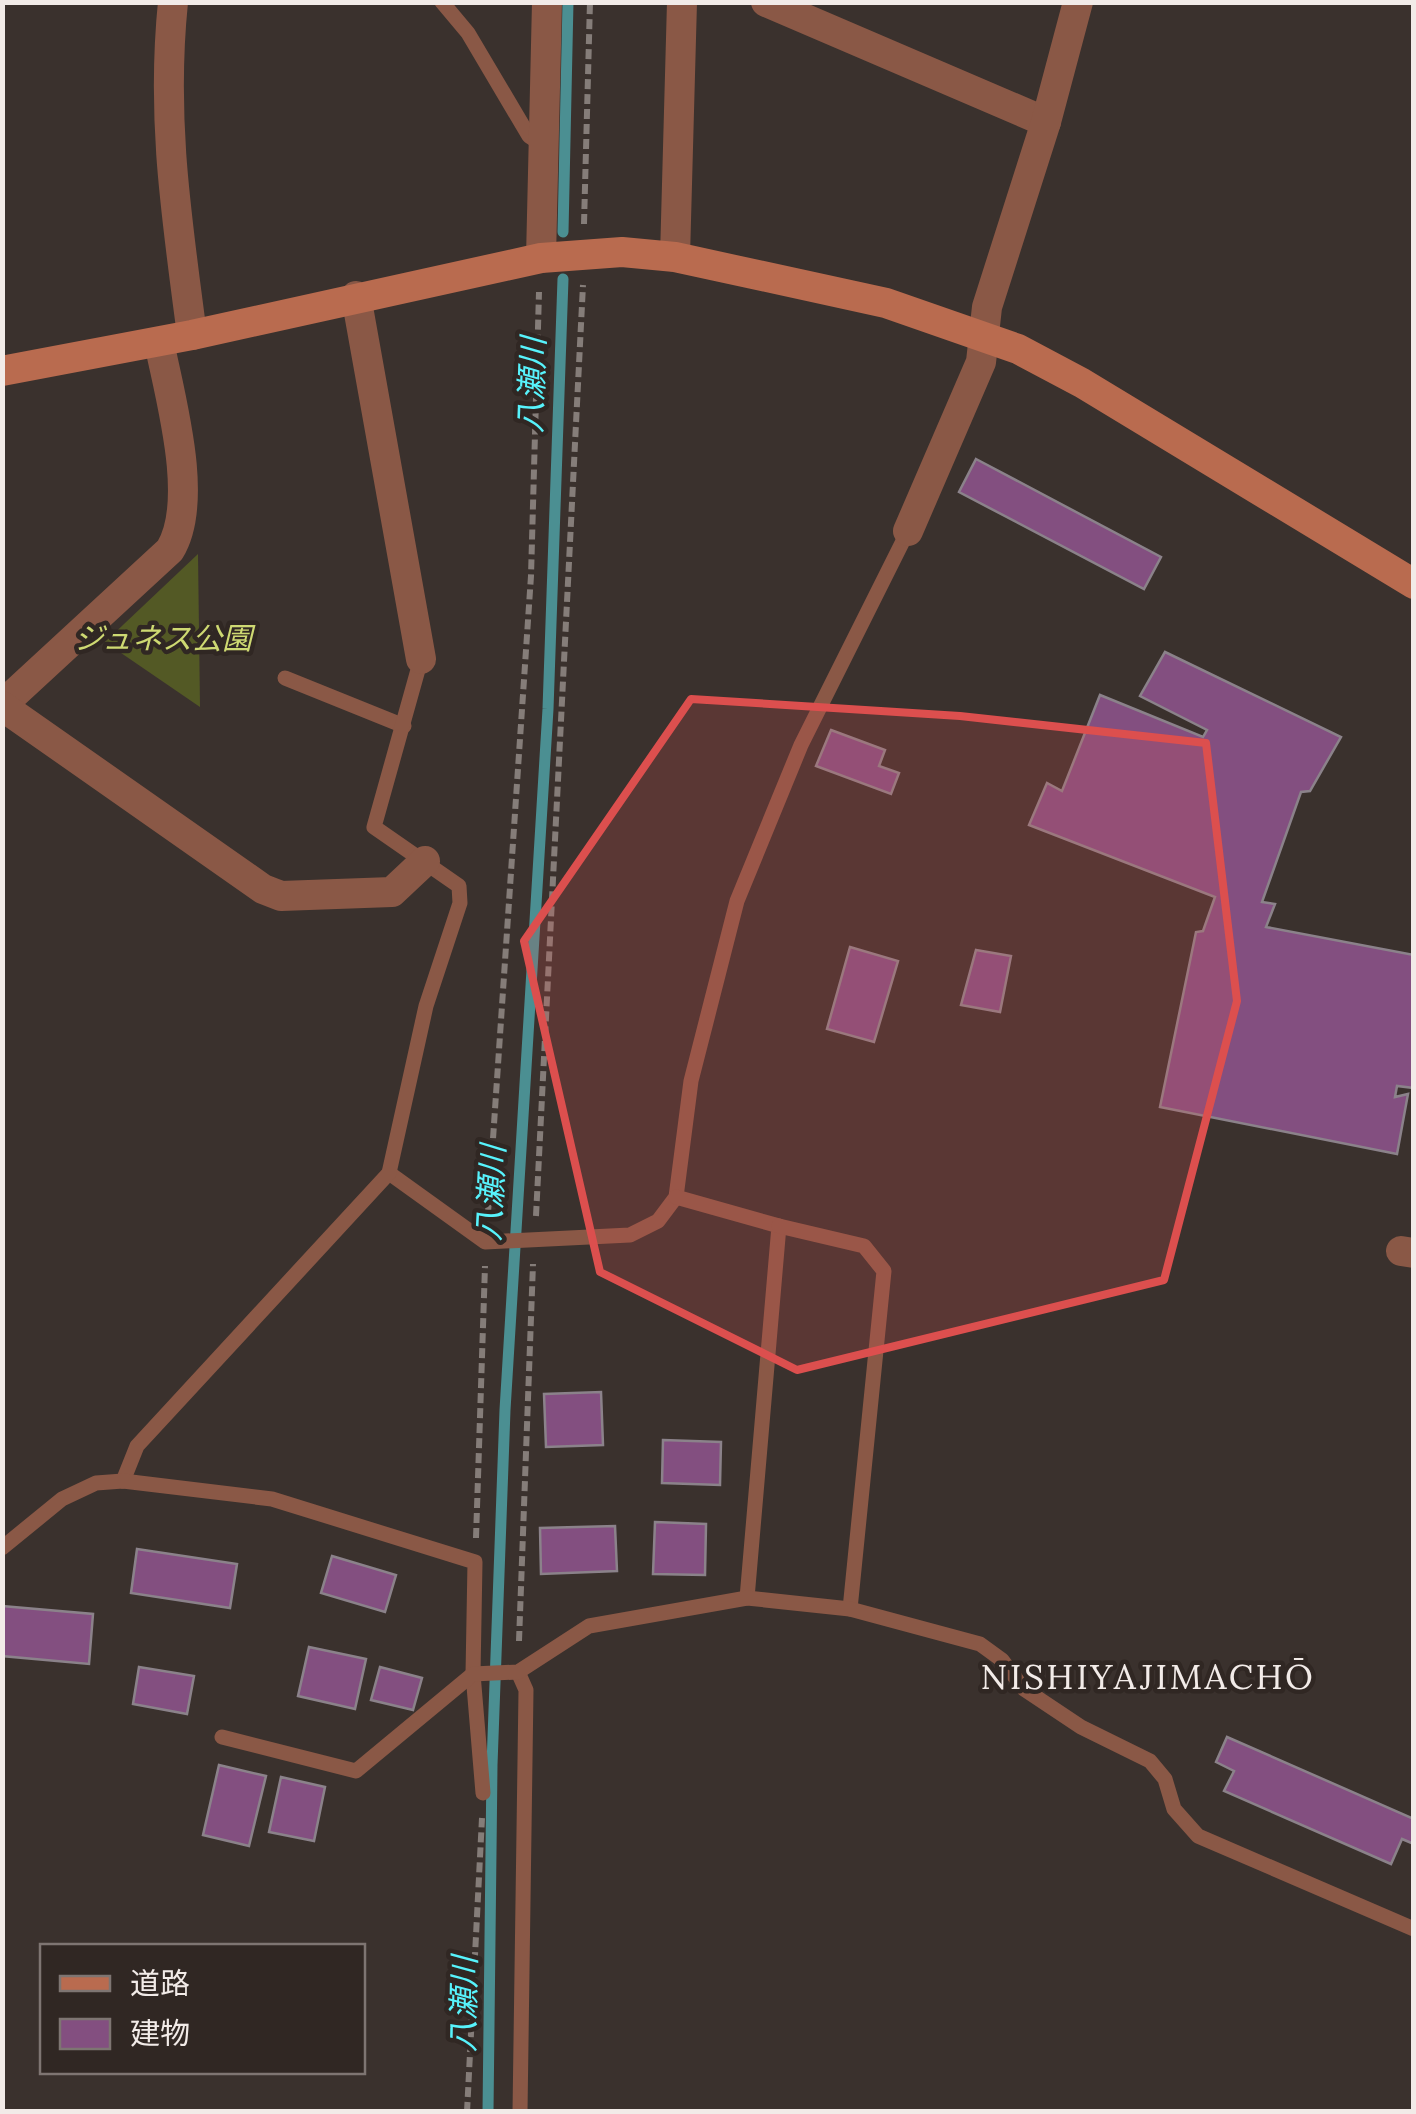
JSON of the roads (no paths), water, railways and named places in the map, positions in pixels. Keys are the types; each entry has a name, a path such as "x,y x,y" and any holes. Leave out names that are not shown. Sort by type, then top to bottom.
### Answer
{"street":[{"path":"173,2 167,66 168,151 192,335"},
{"path":"540,269 547,2"},
{"path":"675,257 682,2"},
{"path":"766,2 1046,122"},
{"path":"908,531 982,362 982,334 1078,2"},
{"path":"2,372 192,335 356,296 540,269 584,242 825,287 982,334 1082,383 1414,584"},
{"path":"356,296 421,659"},
{"path":"159,342 174,418 183,502 182,531 170,550 2,706 262,889 281,896 392,892 425,862"}],"lane":[{"path":"442,2 468,33 528,136 542,144"},
{"path":"389,1173 491,1242 630,1235 658,1221 676,1197 691,1082 737,900 801,745 908,531"},
{"path":"123,1481 137,1446 389,1173 426,1006 460,904 459,886 374,827 421,659"},
{"path":"285,678 404,726"},
{"path":"676,1197 864,1246 884,1270 850,1609"},
{"path":"746,1598 779,1226"},
{"path":"2,1548 62,1499 96,1483 123,1481 272,1498 475,1562 483,1793"},
{"path":"222,1736 356,1771 479,1673 518,1672 589,1626 746,1598 850,1609 980,1644 1002,1660 1024,1689 1081,1727 1150,1762 1165,1779 1174,1809 1198,1836 1414,1929"},
{"path":"518,1672 526,1690 520,2112"}],"waterway":[{"name":"八瀬川","path":"563,232 568,2"},
{"name":"八瀬川","path":"488,2112 492,1765 505,1410 548,709 563,279"}],"district":[{"name":"NISHIYAJIMACHŌ","path":"1148,1677"}],"park label":[{"name":"ジュネス公園","path":"163,639"}]}
